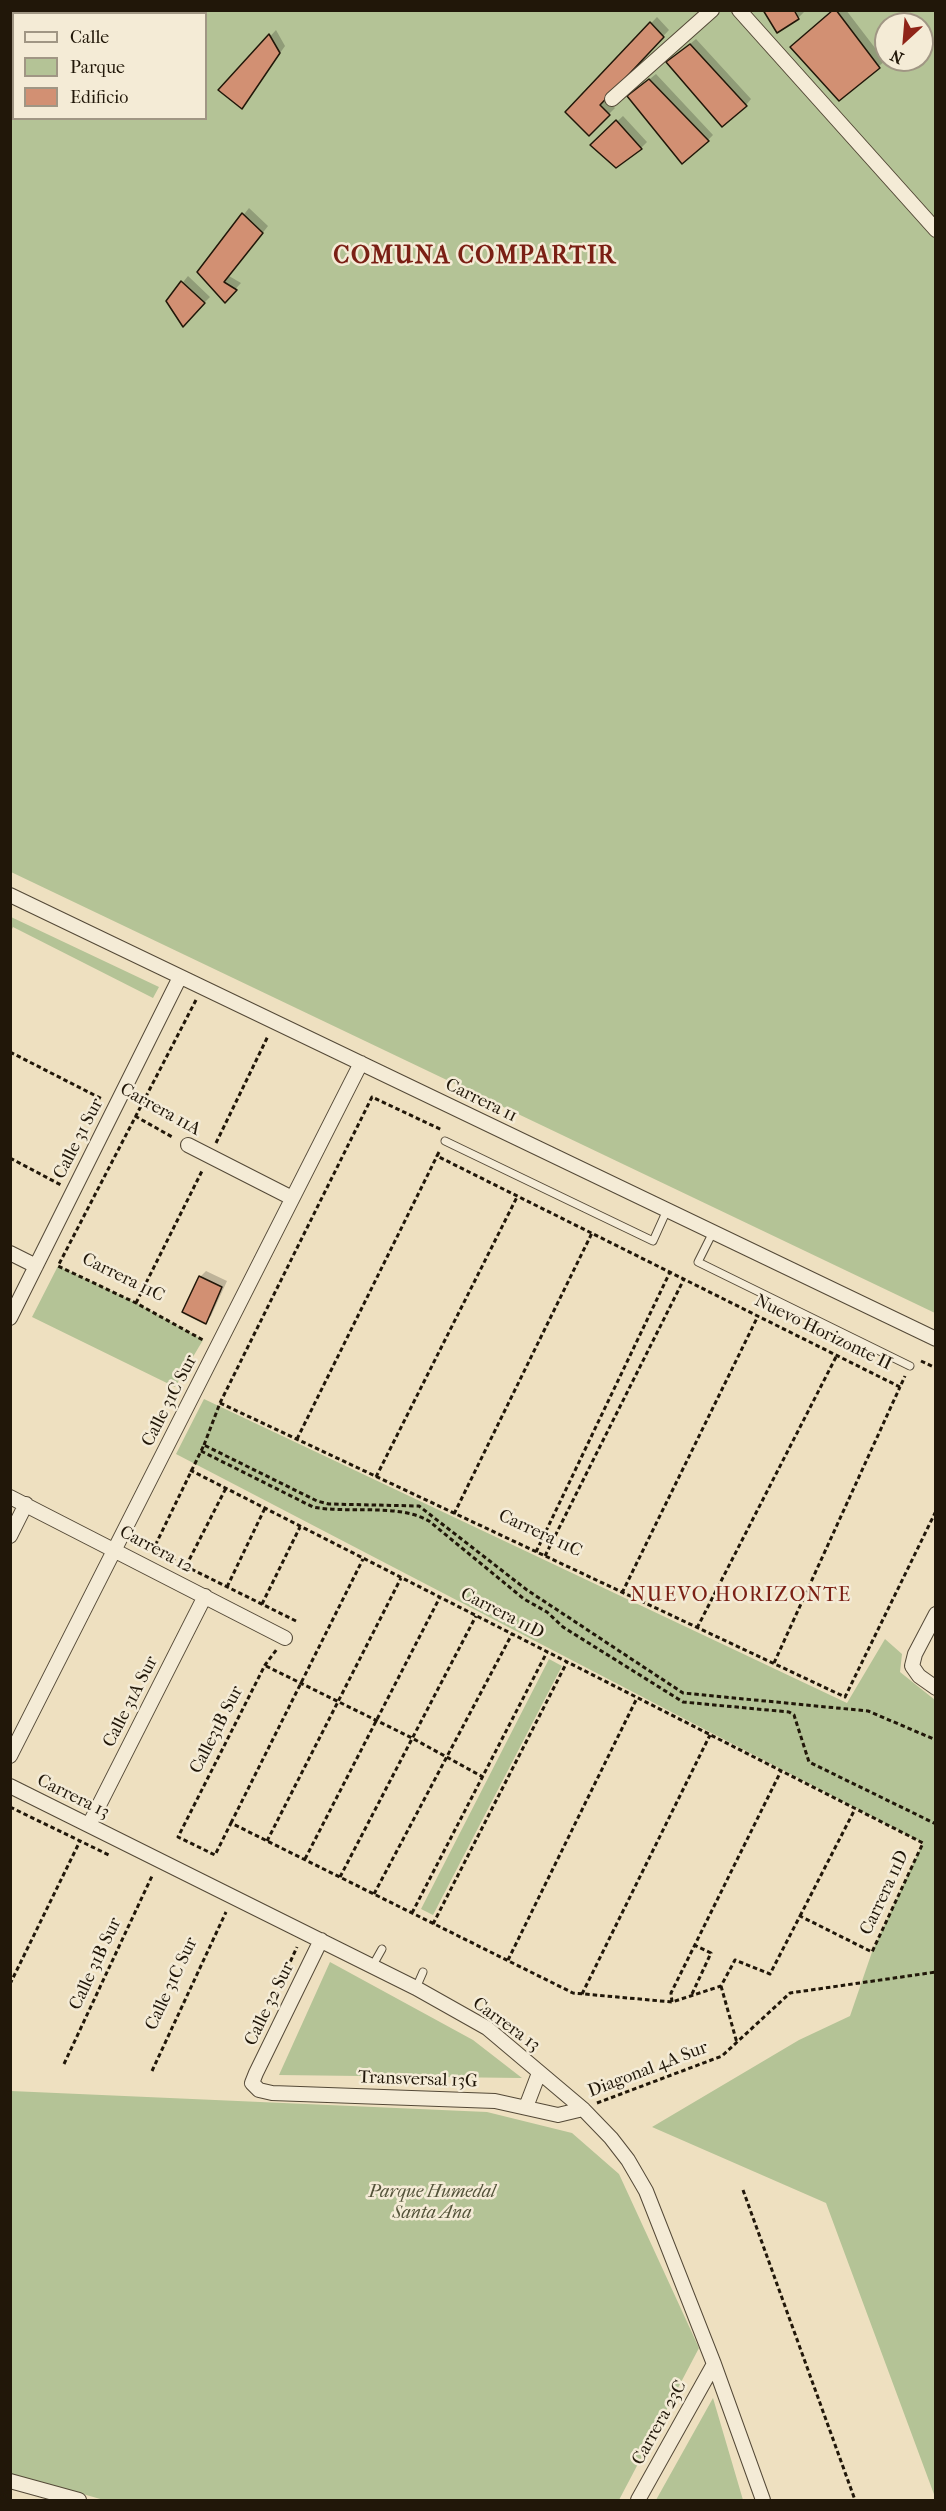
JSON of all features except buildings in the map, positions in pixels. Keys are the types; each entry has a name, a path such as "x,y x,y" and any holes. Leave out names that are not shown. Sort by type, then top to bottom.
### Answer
{"street":[{"path":"612,99 712,10"},
{"path":"739,10 936,230"},
{"name":"Carrera 11","path":"10,895 936,1339"},
{"name":"Calle 31 Sur","path":"10,1318 180,977"},
{"name":"Calle 31C Sur","path":"10,1756 361,1063"},
{"name":"Carrera 11A","path":"188,1145 209,1158 292,1198"},
{"path":"10,1253 36,1266"},
{"name":"Carrera 12","path":"10,1497 285,1638"},
{"path":"10,1536 26,1504"},
{"name":"Calle 31A Sur","path":"88,1825 206,1596"},
{"path":"936,1614 915,1654 912,1666 919,1676 936,1688"},
{"name":"Carrera 13","path":"10,1786 373,1965 487,2028 583,2109 622,2152 646,2191 714,2364 763,2500"},
{"name":"Calle 32 Sur","path":"252,2084 321,1940"},
{"path":"526,2107 539,2073"},
{"name":"Transversal 13G","path":"252,2084 259,2090 272,2092 495,2101 558,2115 583,2109"},
{"name":"Carrera 23C","path":"638,2500 714,2364"},
{"path":"10,2481 79,2500"}],"lane":[{"path":"445,1140 653,1241 667,1210"},
{"path":"713,1232 698,1262 910,1366"},
{"path":"373,1965 381,1948"},
{"path":"416,1988 423,1972"}],"path":[{"path":"135,1116 198,996"},
{"name":"Carrera 11A","path":"10,1052 188,1145"},
{"path":"296,1621 153,1550 204,1445 220,1403 372,1097 445,1132 445,1140 297,1439"},
{"name":"Carrera 11C","path":"135,1116 58,1266 136,1303 203,1340"},
{"name":"Nuevo Horizonte II","path":"437,1156 900,1387 914,1358 936,1368"},
{"path":"10,1158 73,1191"},
{"path":"376,1477 517,1197"},
{"path":"454,1514 592,1233"},
{"path":"536,1552 670,1272"},
{"path":"545,1556 684,1279"},
{"path":"622,1593 758,1316"},
{"path":"697,1628 837,1355"},
{"path":"773,1664 900,1387"},
{"name":"Carrera 11C","path":"220,1403 845,1697 936,1511"},
{"path":"204,1445 317,1501 329,1504 419,1506 527,1590 683,1693 868,1711 936,1740"},
{"path":"201,1451 313,1507 328,1510 415,1512 524,1599 547,1612 563,1628 683,1702 789,1712 794,1715 809,1762 936,1824"},
{"name":"Carrera 11D","path":"190,1470 923,1843 872,1952 800,1916"},
{"path":"186,1566 226,1488"},
{"path":"227,1587 265,1508"},
{"path":"262,1604 301,1527"},
{"path":"363,1559 231,1823 573,1993 672,2002 721,1986 735,1960 770,1974 855,1809"},
{"path":"267,1841 401,1578"},
{"path":"305,1859 440,1598"},
{"path":"340,1877 476,1616"},
{"path":"374,1894 512,1634"},
{"name":"Calle31B Sur","path":"231,1823 215,1855 178,1837 265,1665 285,1638"},
{"path":"412,1913 547,1652"},
{"path":"433,1924 567,1662"},
{"path":"265,1665 412,1738 483,1777"},
{"path":"508,1960 637,1698"},
{"path":"582,1994 710,1735"},
{"path":"672,2002 671,1993 780,1771"},
{"path":"10,1984 80,1841"},
{"name":"Calle 31B Sur","path":"64,2064 152,1876"},
{"name":"Calle 31C Sur","path":"152,2072 226,1912"},
{"path":"691,1996 711,1953 694,1945"},
{"path":"721,1986 737,2043 790,1994 936,1972"},
{"name":"Diagonal 4A Sur","path":"583,2109 722,2056 737,2043"},
{"path":"743,2190 855,2500"}],"green space":[{"path":"10,11 935,11 935,1313 11,872"},
{"path":"11,917 159,987 153,998 13,927 11,931"},
{"path":"58,1266 136,1303 203,1340 175,1387 32,1317"},
{"path":"204,1399 847,1703 885,1639 902,1654 900,1672 935,1700 935,2497 826,2203 652,2127 799,2040 850,2016 872,1952 923,1843 176,1454"},
{"path":"549,1659 562,1666 433,1915 421,1909"},
{"path":"330,1962 473,2040 522,2078 279,2075"},
{"name":"Parque Humedal Santa Ana","path":"11,2091 487,2112 572,2133 619,2174 699,2348 619,2500 104,2500 11,2474"},
{"path":"713,2398 743,2500 656,2500"}],"district":[{"name":"COMUNA COMPARTIR","path":"475,257"},
{"name":"NUEVO HORIZONTE","path":"741,1596"}]}
